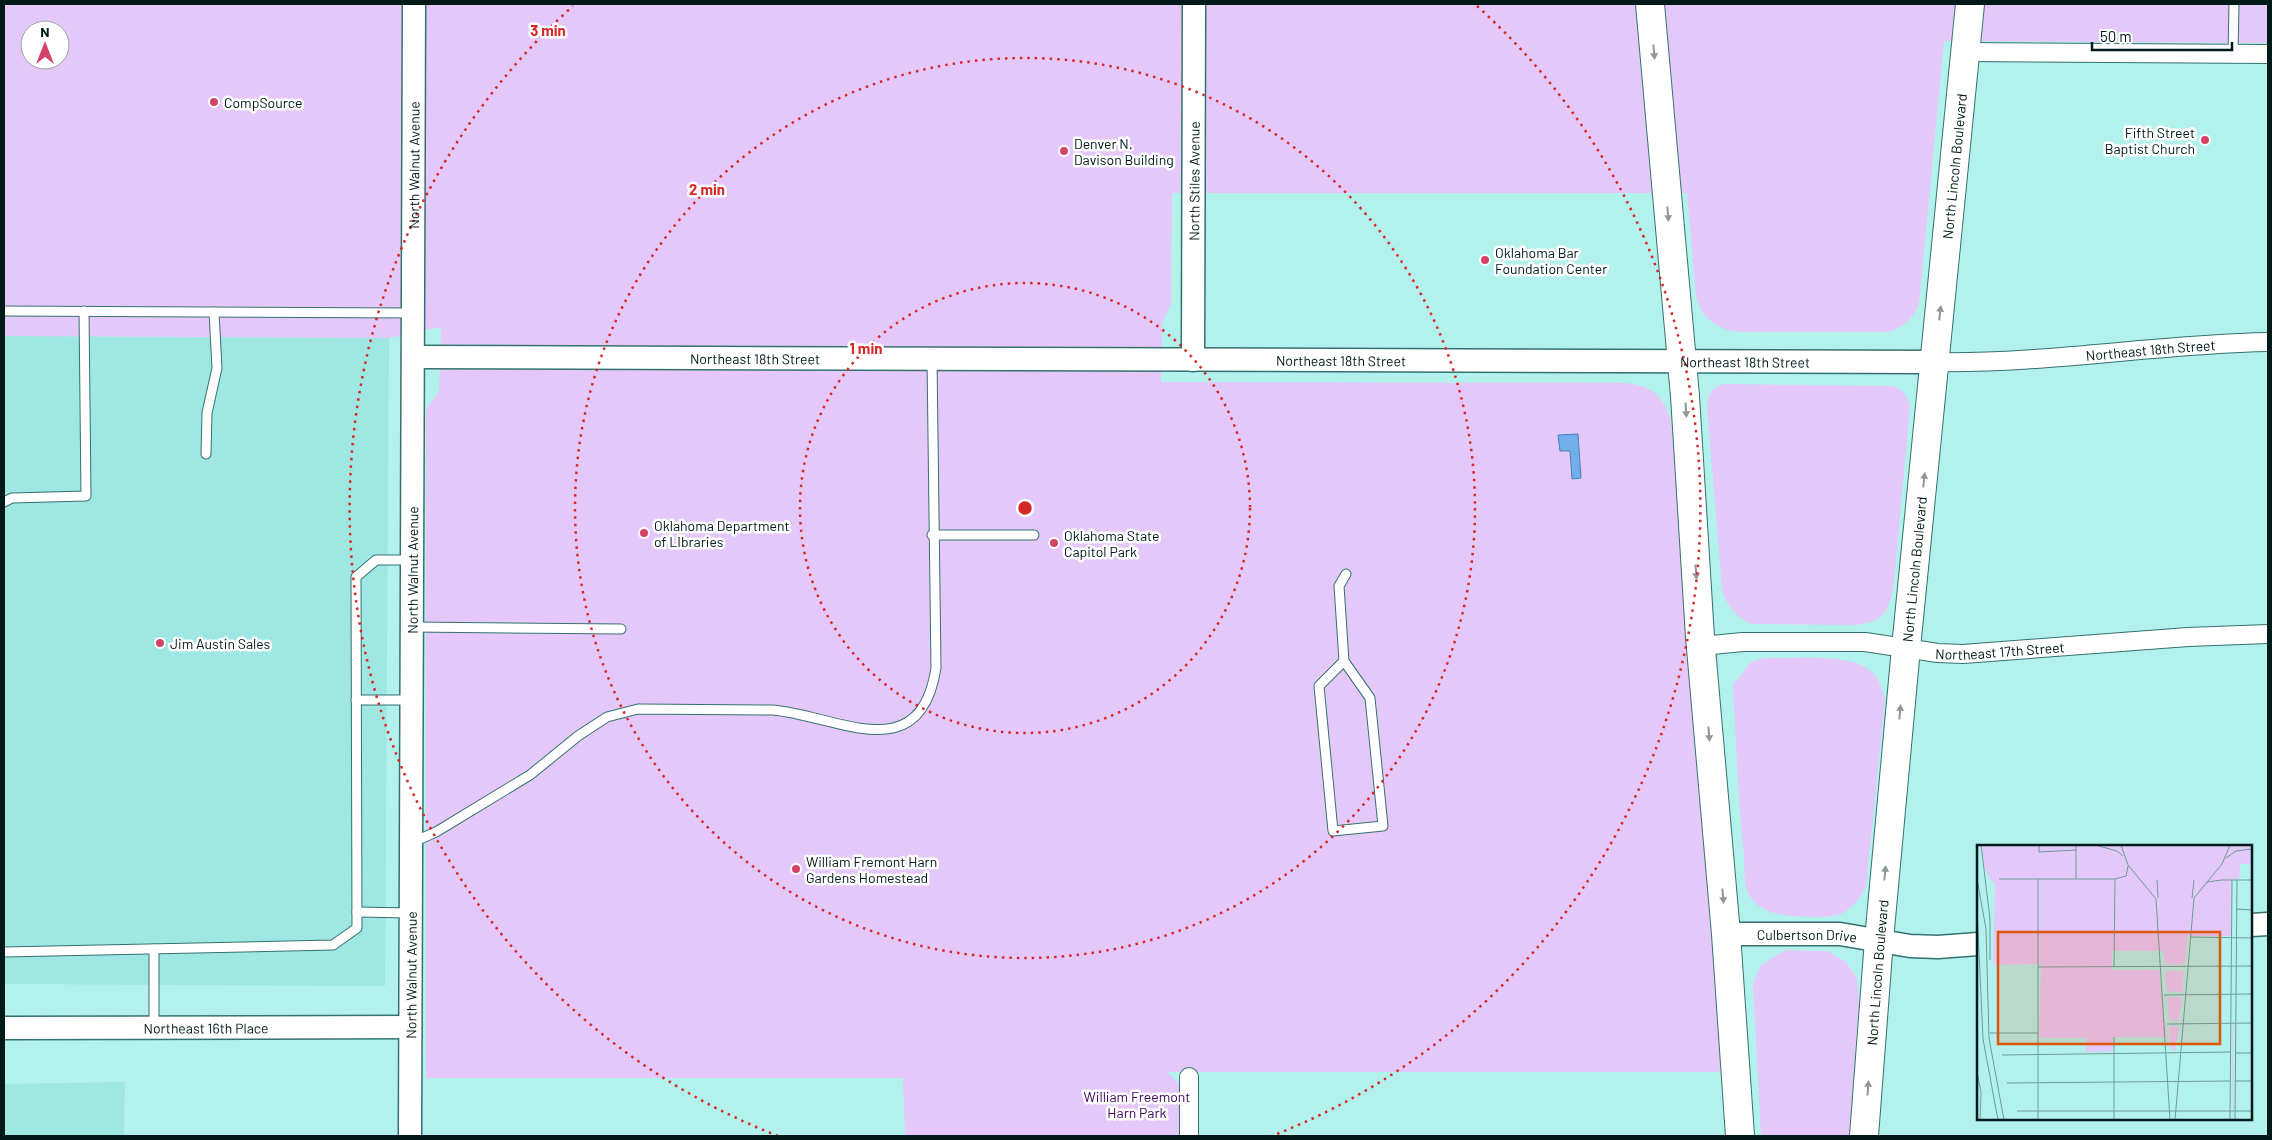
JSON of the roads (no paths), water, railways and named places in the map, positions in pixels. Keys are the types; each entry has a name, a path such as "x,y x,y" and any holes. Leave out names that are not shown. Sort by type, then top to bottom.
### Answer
{"main road":[{"path":"1650,4 1682,361 1701,646 1726,934 1740,1136"},
{"name":"North Lincoln Boulevard","path":"1864,1136 1879,940 1906,648 1970,4"}],"street":[{"name":"North Walnut Avenue","path":"410,1136 414,4"},
{"name":"North Stiles Avenue","path":"1193,360 1194,4"},
{"path":"1966,52 2268,54"},
{"name":"Northeast 18th Street","path":"413,357 1974,362 2034,359 2197,345 2268,342"},
{"name":"Northeast 17th Street","path":"1701,646 1743,642 1865,642 1938,653 1963,654 2188,637 2268,634"},
{"path":"2252,925 2268,924"},
{"name":"Culbertson Drive","path":"1726,934 1840,934 1920,946 1977,944"},
{"name":"Northeast 16th Place","path":"4,1028 154,1026 410,1028"},
{"path":"1189,1077 1189,1136"}],"lane":[{"path":"2233,54 2234,4"},
{"path":"4,311 412,313"},
{"path":"4,502 12,498 86,496 84,312"},
{"path":"206,454 207,413 217,368 214,312"},
{"path":"410,843 436,832 530,775 594,725 622,712 654,708 754,709 786,712 830,724 877,729 902,727 914,720 934,679 936,657 932,535 932,358"},
{"path":"932,535 1034,535"},
{"path":"4,952 333,945 357,928 356,577 376,560 412,560"},
{"path":"1344,661 1319,686 1333,831 1383,826 1370,698 1344,661 1339,586 1346,574"},
{"path":"412,627 621,629"},
{"path":"356,700 411,700"},
{"path":"357,912 410,913"},
{"path":"154,948 154,1026"}],"place":[{"name":"CompSource","path":"214,102"},
{"name":"Fifth Street Baptist Church","path":"2205,140"},
{"name":"Denver N. Davison Building","path":"1064,151"},
{"name":"Oklahoma Bar Foundation Center","path":"1485,260"},
{"name":"Oklahoma Department of LIbraries","path":"644,533"},
{"name":"Oklahoma State Capitol Park","path":"1054,543"},
{"name":"Jim Austin Sales","path":"160,643"},
{"name":"William Fremont Harn Gardens Homestead","path":"796,869"}],"park label":[{"name":"William Freemont Harn Park","path":"1137,1104"}]}
